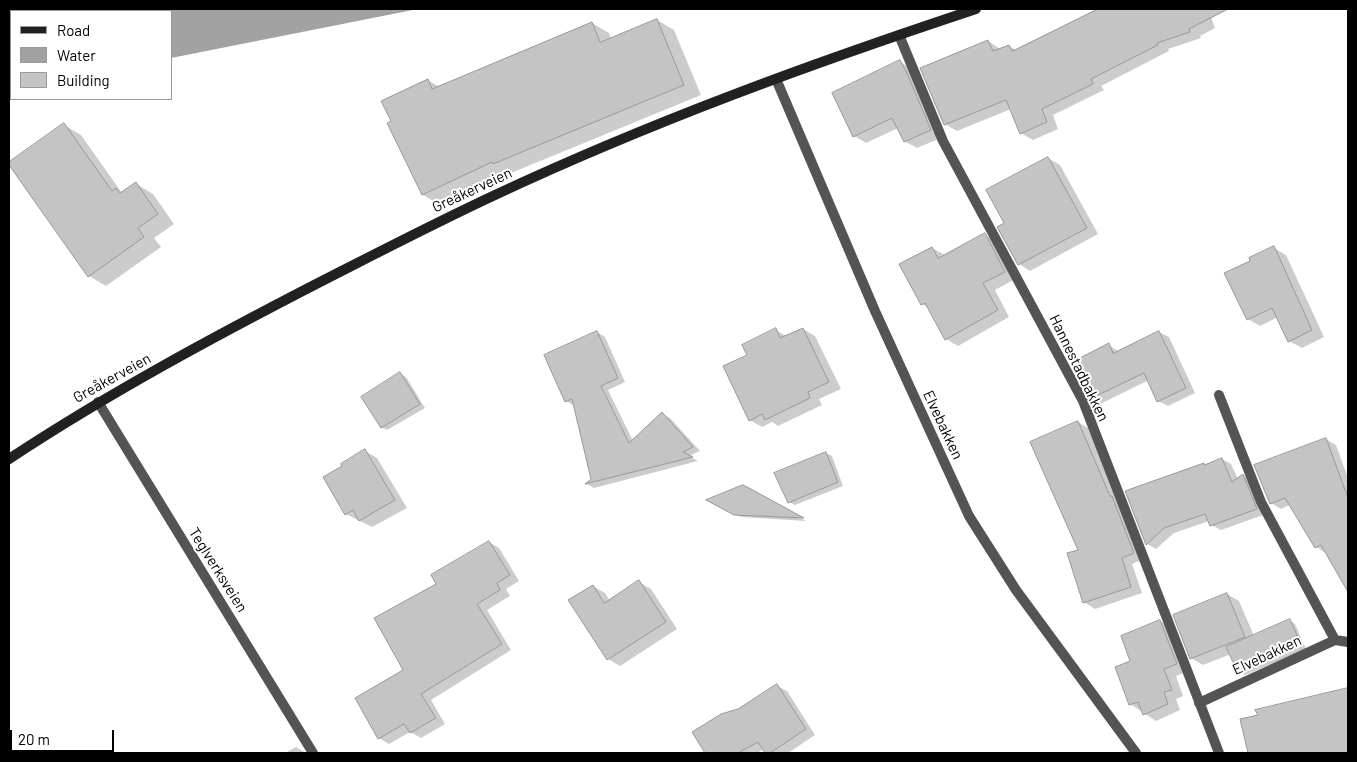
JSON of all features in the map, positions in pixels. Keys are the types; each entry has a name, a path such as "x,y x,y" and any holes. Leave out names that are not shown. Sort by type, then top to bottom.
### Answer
{"main road":[{"name":"Greåkerveien","path":"9,459 98,402 263,311 496,195 672,120 899,34 976,9"}],"street":[{"name":"Hannestadbakken","path":"899,34 942,140 1083,401 1218,753"},
{"name":"Elvebakken","path":"776,80 875,311 969,516 1016,590 1136,753"},
{"path":"1219,395 1261,502 1335,640 1348,642"},
{"name":"Teglverksveien","path":"98,402 313,753"},
{"name":"Elvebakken","path":"1199,703 1335,640"}],"water":[{"path":"9,9 418,9 172,58 172,10 10,10 9,91"}],"building":[{"path":"1098,9 1228,9 1189,29 1190,32 1157,43 1158,45 1091,79 1093,84 1042,109 1047,122 1020,134 1006,100 944,125 920,68 988,40 993,51 1009,45 1012,51"},
{"path":"657,19 684,85 493,164 492,162 422,195 387,123 391,121 381,101 428,79 432,89 592,22 600,42"},
{"path":"900,60 931,130 904,142 892,118 853,137 832,93"},
{"path":"64,123 112,191 116,188 120,193 136,182 158,214 138,228 144,237 88,277 9,165 9,162"},
{"path":"1048,157 1087,228 1018,265 997,227 1004,223 986,190"},
{"path":"985,233 1005,272 983,283 998,310 945,340 925,303 921,305 899,264 932,247 938,258"},
{"path":"1274,246 1312,330 1288,342 1272,308 1247,320 1224,273 1250,261 1249,258"},
{"path":"776,328 780,338 803,328 829,382 808,392 810,398 765,420 762,414 749,421 723,366 747,355 742,345"},
{"path":"597,331 618,378 601,386 629,443 662,412 693,447 683,452 693,457 585,484 591,479 572,399 565,402 544,355"},
{"path":"1159,331 1186,388 1157,402 1144,373 1090,399 1072,362 1109,343 1113,353"},
{"path":"400,372 420,404 381,428 361,397"},
{"path":"1078,421 1110,496 1112,496 1134,553 1122,558 1131,587 1083,603 1067,553 1078,550 1030,442"},
{"path":"1326,438 1348,498 1348,592 1321,545 1315,548 1285,498 1270,504 1254,465"},
{"path":"365,449 395,500 359,521 353,510 345,515 323,477"},
{"path":"826,452 838,482 788,503 774,473"},
{"path":"1222,458 1232,482 1243,474 1257,509 1210,526 1205,514 1164,528 1146,545 1125,491"},
{"path":"743,485 804,518 734,515 706,500"},
{"path":"489,541 510,575 497,583 500,590 477,604 502,644 421,694 436,718 410,733 404,724 378,739 355,698 403,670 374,618 436,584 431,575"},
{"path":"639,580 666,622 607,660 568,600 593,585 604,603"},
{"path":"1227,593 1245,637 1190,659 1173,615"},
{"path":"1290,619 1301,645 1238,673 1226,647"},
{"path":"1160,620 1177,664 1164,669 1172,690 1164,692 1168,704 1143,715 1138,702 1129,705 1115,667 1130,661 1121,636"},
{"path":"777,684 806,729 770,753 765,753 758,742 738,753 705,753 692,732 721,714 738,709"},
{"path":"1348,688 1348,753 1248,753 1240,719 1258,715 1255,710"}]}
